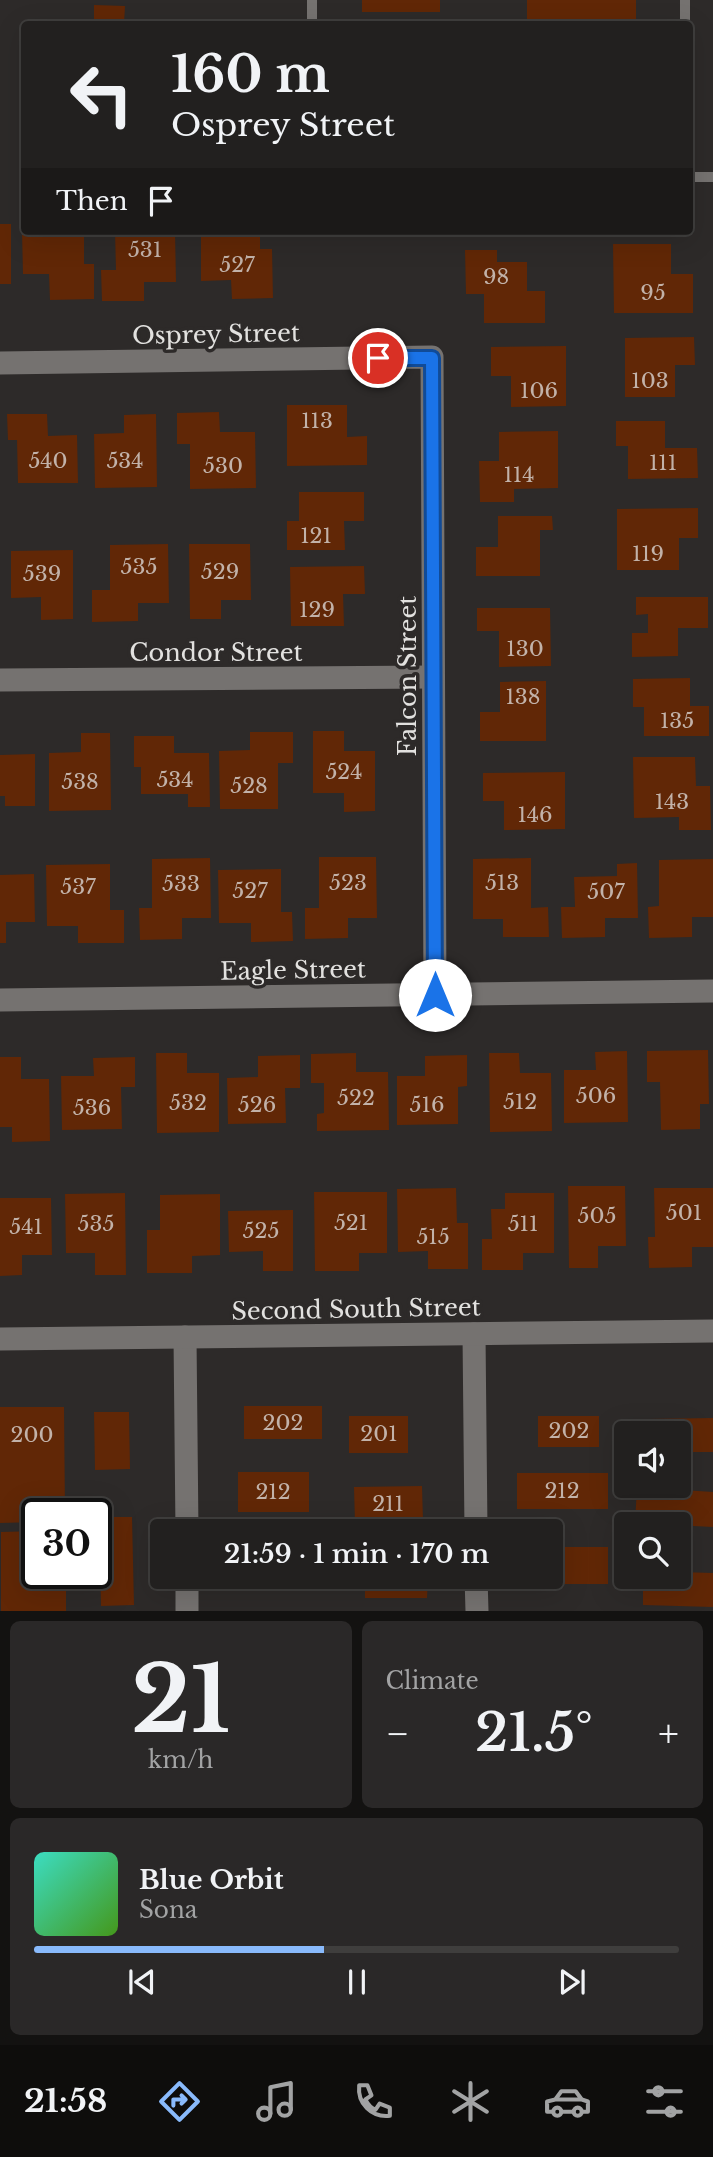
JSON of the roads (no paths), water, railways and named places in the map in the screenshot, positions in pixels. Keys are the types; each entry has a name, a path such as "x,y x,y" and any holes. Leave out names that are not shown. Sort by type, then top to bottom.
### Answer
{"street":[{"name":"Osprey Street","path":"0,363 432,358"},
{"name":"Falcon Street","path":"432,358 435,995"},
{"name":"Condor Street","path":"0,680 433,677"},
{"name":"Eagle Street","path":"0,1000 713,991"},
{"name":"Second South Street","path":"0,1339 713,1331"},
{"path":"474,1334 476,1519"},
{"path":"185,1337 187,1519"},
{"path":"187,1589 187,1611"},
{"path":"476,1589 477,1611"}],"lane":[{"path":"312,0 312,21"},
{"path":"685,0 685,21"},
{"path":"693,177 713,177"}]}
